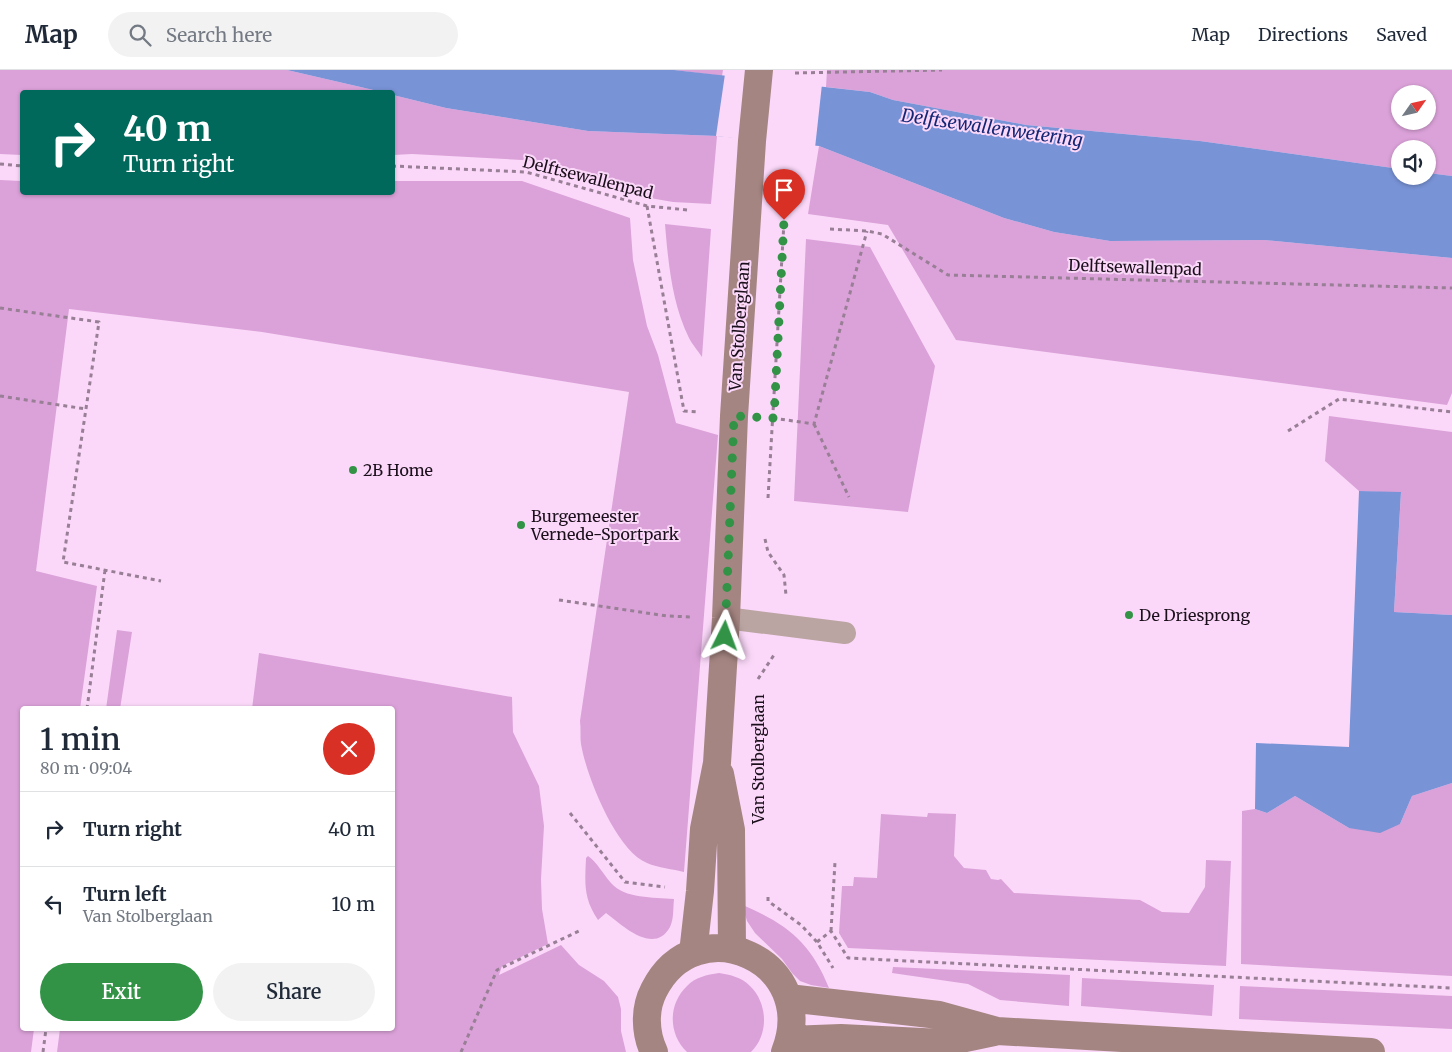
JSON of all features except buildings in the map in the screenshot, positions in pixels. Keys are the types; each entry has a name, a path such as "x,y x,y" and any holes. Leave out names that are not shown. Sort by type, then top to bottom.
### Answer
{"street":[{"name":"Van Stolberglaan","path":"693,953 704,829 718,763 734,416 752,141 759,70"},
{"name":"Van Stolberglaan","path":"718,763 731,830 732,949"},
{"path":"654,1052 647,1028 647,1012 651,996 664,974 677,961 693,953 712,949 732,949 744,952 776,975 788,998 792,1019 787,1046 841,1038 942,1043 997,1031"},
{"path":"788,998 939,1015 997,1031 1371,1052"}],"lane":[{"path":"726,618 845,632"}],"path":[{"path":"795,73 942,70"},
{"path":"0,164 20,166"},
{"name":"Delftsewallenpad","path":"395,166 526,172 648,206 688,210"},
{"path":"648,206 684,411 774,418 814,424"},
{"path":"767,502 774,418 784,220"},
{"name":"Delftsewallenpad","path":"830,229 867,231 882,234 948,275 1452,288"},
{"path":"849,497 814,424 867,231"},
{"path":"0,308 99,322 62,562 160,581"},
{"path":"0,396 86,409"},
{"path":"1288,431 1339,399 1452,412"},
{"path":"765,530 768,552 784,575 789,626"},
{"path":"87,706 105,570"},
{"path":"559,600 667,616"},
{"name":"Van Stolberglaan","path":"758,680 780,645 789,626"},
{"name":"Van Stolberglaan","path":"757,783 758,698"},
{"path":"570,813 624,882 700,891"},
{"path":"835,862 831,931 848,958 1452,988"},
{"path":"767,891 768,901"},
{"path":"731,895 768,901 801,925 817,942 834,969"},
{"path":"461,1052 497,970 581,930"},
{"path":"817,942 831,931"},
{"path":"43,1052 46,1031"}],"shaded area":[{"path":"0,70 287,70 373,90 20,90 20,155 0,154"},
{"path":"674,70 723,70 722,76"},
{"path":"827,70 1452,70 1452,176 1436,174 1436,140 1391,140 1391,168 1200,141 1026,125 893,100 870,92 826,87"},
{"path":"395,95 446,108 588,131 717,136 711,204 673,202 650,198 540,161 412,154 395,155"},
{"path":"819,146 1004,218 1054,232 1110,241 1264,240 1452,258 1452,393 1447,405 956,340 888,225 808,214"},
{"path":"0,180 20,181 20,195 395,195 395,181 522,181 630,218 633,260 647,326 658,355 676,423 718,435 684,872 647,863 635,856 624,844 604,811 589,774 581,744 580,721 629,392 262,332 69,309 36,571 97,586 80,706 20,706 20,1031 34,1031 31,1052 0,1052"},
{"path":"665,224 711,229 702,357 693,345 683,325 675,297 669,267"},
{"path":"806,239 870,247 935,366 908,512 794,501"},
{"path":"1329,416 1452,432 1452,615 1394,612 1401,493 1359,491 1325,461"},
{"path":"117,630 132,632 120,706 106,706"},
{"path":"259,653 512,697 513,732 539,786 544,826 541,879 542,909 548,944 502,966 499,975 561,945 579,965 604,981 618,997 621,1009 621,1031 626,1052 57,1052 60,1031 395,1031 395,706 252,706"},
{"path":"1452,783 1452,976 1241,964 1242,811 1255,809 1267,813 1295,796 1349,828 1400,824 1412,796"},
{"path":"928,813 956,814 954,856 964,868 986,870 991,879 1001,879 1014,893 1140,900 1162,912 1189,913 1205,887 1206,860 1231,861 1226,966 848,948 839,933 842,886 853,886 854,877 877,878 881,814 927,817"},
{"path":"588,856 611,883 624,892 632,895 674,899 671,924 663,935 656,939 638,935 606,913 598,920 587,897 585,875 586,858"},
{"path":"745,906 774,920 796,937 814,959 829,988 800,981 782,959 755,933 747,921 743,908"},
{"path":"893,967 1070,975 1069,1006 1000,1000 968,984 892,973"},
{"path":"719,973 740,978 756,993 763,1010 764,1019 761,1037 751,1052 687,1052 676,1037 674,1028 673,1019 676,1001 687,986 697,978"},
{"path":"1082,978 1214,985 1212,1016 1081,1006"},
{"path":"1240,986 1452,996 1452,1029 1239,1019"}],"water":[{"name":"Delftsewallenwetering","path":"287,70 674,70 870,92 893,100 1026,125 1200,141 1391,168 1391,185 1436,185 1436,174 1452,176 1452,258 1264,240 1110,241 1054,232 1004,218 819,146 717,136 588,131 446,108 395,95 395,90 373,90"},
{"path":"1359,491 1401,492 1394,612 1452,615 1452,783 1412,796 1400,824 1380,833 1349,828 1295,796 1267,813 1255,809 1256,743 1349,747"}],"pier":[{"path":"725,74 822,84 815,148 716,136"}],"place":[{"name":"2B Home","path":"353,470"},
{"name":"Burgemeester Vernede-Sportpark","path":"521,525"},
{"name":"De Driesprong","path":"1129,615"}],"route":[{"path":"725,636 734,416 774,418 784,220"}]}
